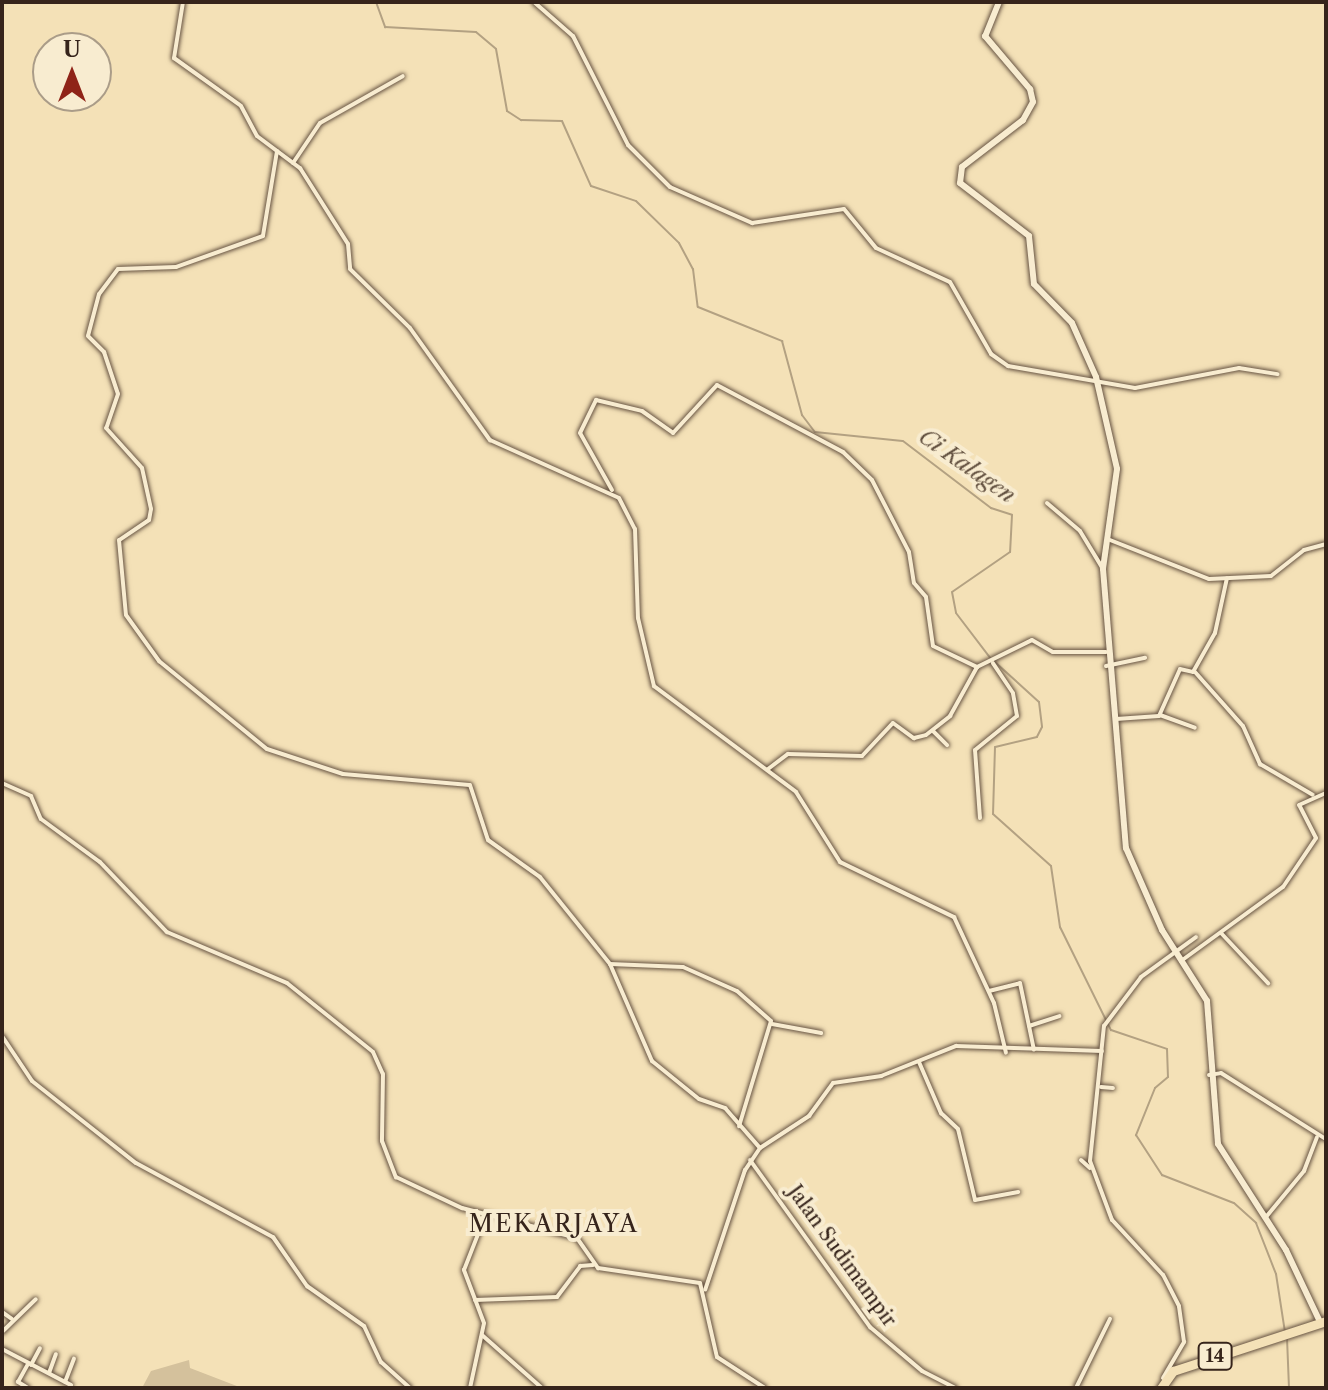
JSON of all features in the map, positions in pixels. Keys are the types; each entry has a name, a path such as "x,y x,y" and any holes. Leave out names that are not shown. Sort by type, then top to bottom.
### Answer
{"highway":[{"name":"14","path":"1161,1388 1173,1371 1323,1321"}],"street":[{"path":"183,2 174,58 241,106 257,136 293,163 346,241 350,269 410,328 490,440 612,490"},
{"path":"534,2 570,33 628,145 674,189 752,223 841,208 876,248 950,282 998,361 1024,371 1096,377 1135,388 1239,368 1278,374"},
{"path":"999,2 985,36 1030,89 1033,102 1023,120 962,167 960,183 1029,236 1034,284 1072,323 1096,377 1117,469 1110,540 1103,569"},
{"path":"293,163 320,123 403,76"},
{"path":"277,151 263,236 176,267 118,269 99,294 88,336 104,352 118,394 106,428 142,468 152,512 119,540 126,615 159,661 267,749 347,775 470,785 488,840 540,877 610,964 652,1061 699,1099 725,1108 760,1148"},
{"path":"1006,1053 989,991 954,917 840,862 803,802 768,769 654,686 638,618 635,529 580,433 596,400 642,411 673,433 717,385 843,452 872,480 909,552 914,583 926,597 933,646 977,667 994,662 1034,639 1052,652 1106,652"},
{"path":"1047,503 1080,531 1103,569 1111,618 1106,666 1116,719 1126,848 1179,957 1209,1008 1209,1075 1218,1144 1266,1217 1323,1321"},
{"path":"1110,540 1184,575 1227,578 1277,574 1304,550 1326,544"},
{"path":"1194,672 1216,631 1227,578"},
{"path":"1106,666 1145,658"},
{"path":"980,818 975,750 1012,726 1017,712 994,662"},
{"path":"768,769 788,754 862,756 893,723 914,738 933,731 950,716 977,667"},
{"path":"1160,715 1180,669 1194,672 1243,726 1260,764 1315,796"},
{"path":"1116,719 1160,715 1195,728"},
{"path":"933,731 947,745"},
{"path":"2,783 31,796 41,819 100,862 167,932 282,980 332,1015 382,1065 380,1133 390,1172 444,1202 577,1238 593,1265"},
{"path":"1090,1168 1107,1022 1141,977 1221,933 1278,891 1316,838 1298,811 1315,796 1326,793"},
{"path":"1221,933 1268,983"},
{"path":"1179,957 1196,937"},
{"path":"610,964 683,967 738,992 772,1024 821,1033"},
{"path":"989,991 1019,983 1034,1050"},
{"path":"1029,1026 1059,1016"},
{"path":"739,1126 772,1024"},
{"path":"2,1036 32,1081 142,1168 277,1241 297,1275 362,1324 381,1362 410,1388"},
{"path":"765,1388 717,1357 705,1290 750,1160 760,1148 809,1116 833,1083 919,1062 968,1045 1006,1053 1034,1050 1103,1051"},
{"path":"919,1062 941,1113 958,1129 974,1199 1018,1192"},
{"path":"1209,1075 1221,1073 1317,1137 1326,1139"},
{"path":"1101,1087 1113,1088"},
{"path":"1266,1217 1304,1171 1317,1137"},
{"name":"Jalan Sudimampir","path":"750,1160 870,1327 915,1366 956,1388"},
{"path":"1081,1160 1090,1168 1112,1220 1163,1275 1179,1306 1184,1342 1161,1388"},
{"path":"470,1388 482,1335 475,1300 464,1270 486,1214"},
{"path":"475,1300 557,1297 580,1266 593,1265 705,1290"},
{"path":"2,1332 36,1299"},
{"path":"2,1312 12,1319"},
{"path":"1076,1388 1110,1319"},
{"path":"482,1335 542,1388"},
{"path":"14,1388 40,1348"},
{"path":"2,1349 71,1385"},
{"path":"49,1373 56,1354"},
{"path":"65,1382 74,1359"},
{"path":"18,1382 28,1388"}],"shaded area":[{"path":"189,1360 190,1368 242,1388 142,1388 151,1371"}],"waterway":[{"name":"Ci Kalagen","path":"376,2 385,27 476,32 496,49 507,111 521,120 562,121 591,186 636,201 679,243 693,269 698,307 782,341 802,415 815,432 903,441 991,508 1012,515 1010,552 952,592 956,613 991,659"},
{"name":"Ci Kalagen","path":"996,663 1039,702 1042,727 1037,737 995,747 993,814 1051,866 1060,927 1111,1030 1167,1049 1168,1077 1155,1088 1136,1135 1162,1175 1234,1203 1256,1223 1276,1274 1285,1332"},
{"name":"Ci Kalagen","path":"1287,1338 1289,1388"}],"district":[{"name":"MEKARJAYA","path":"554,1224"}]}
